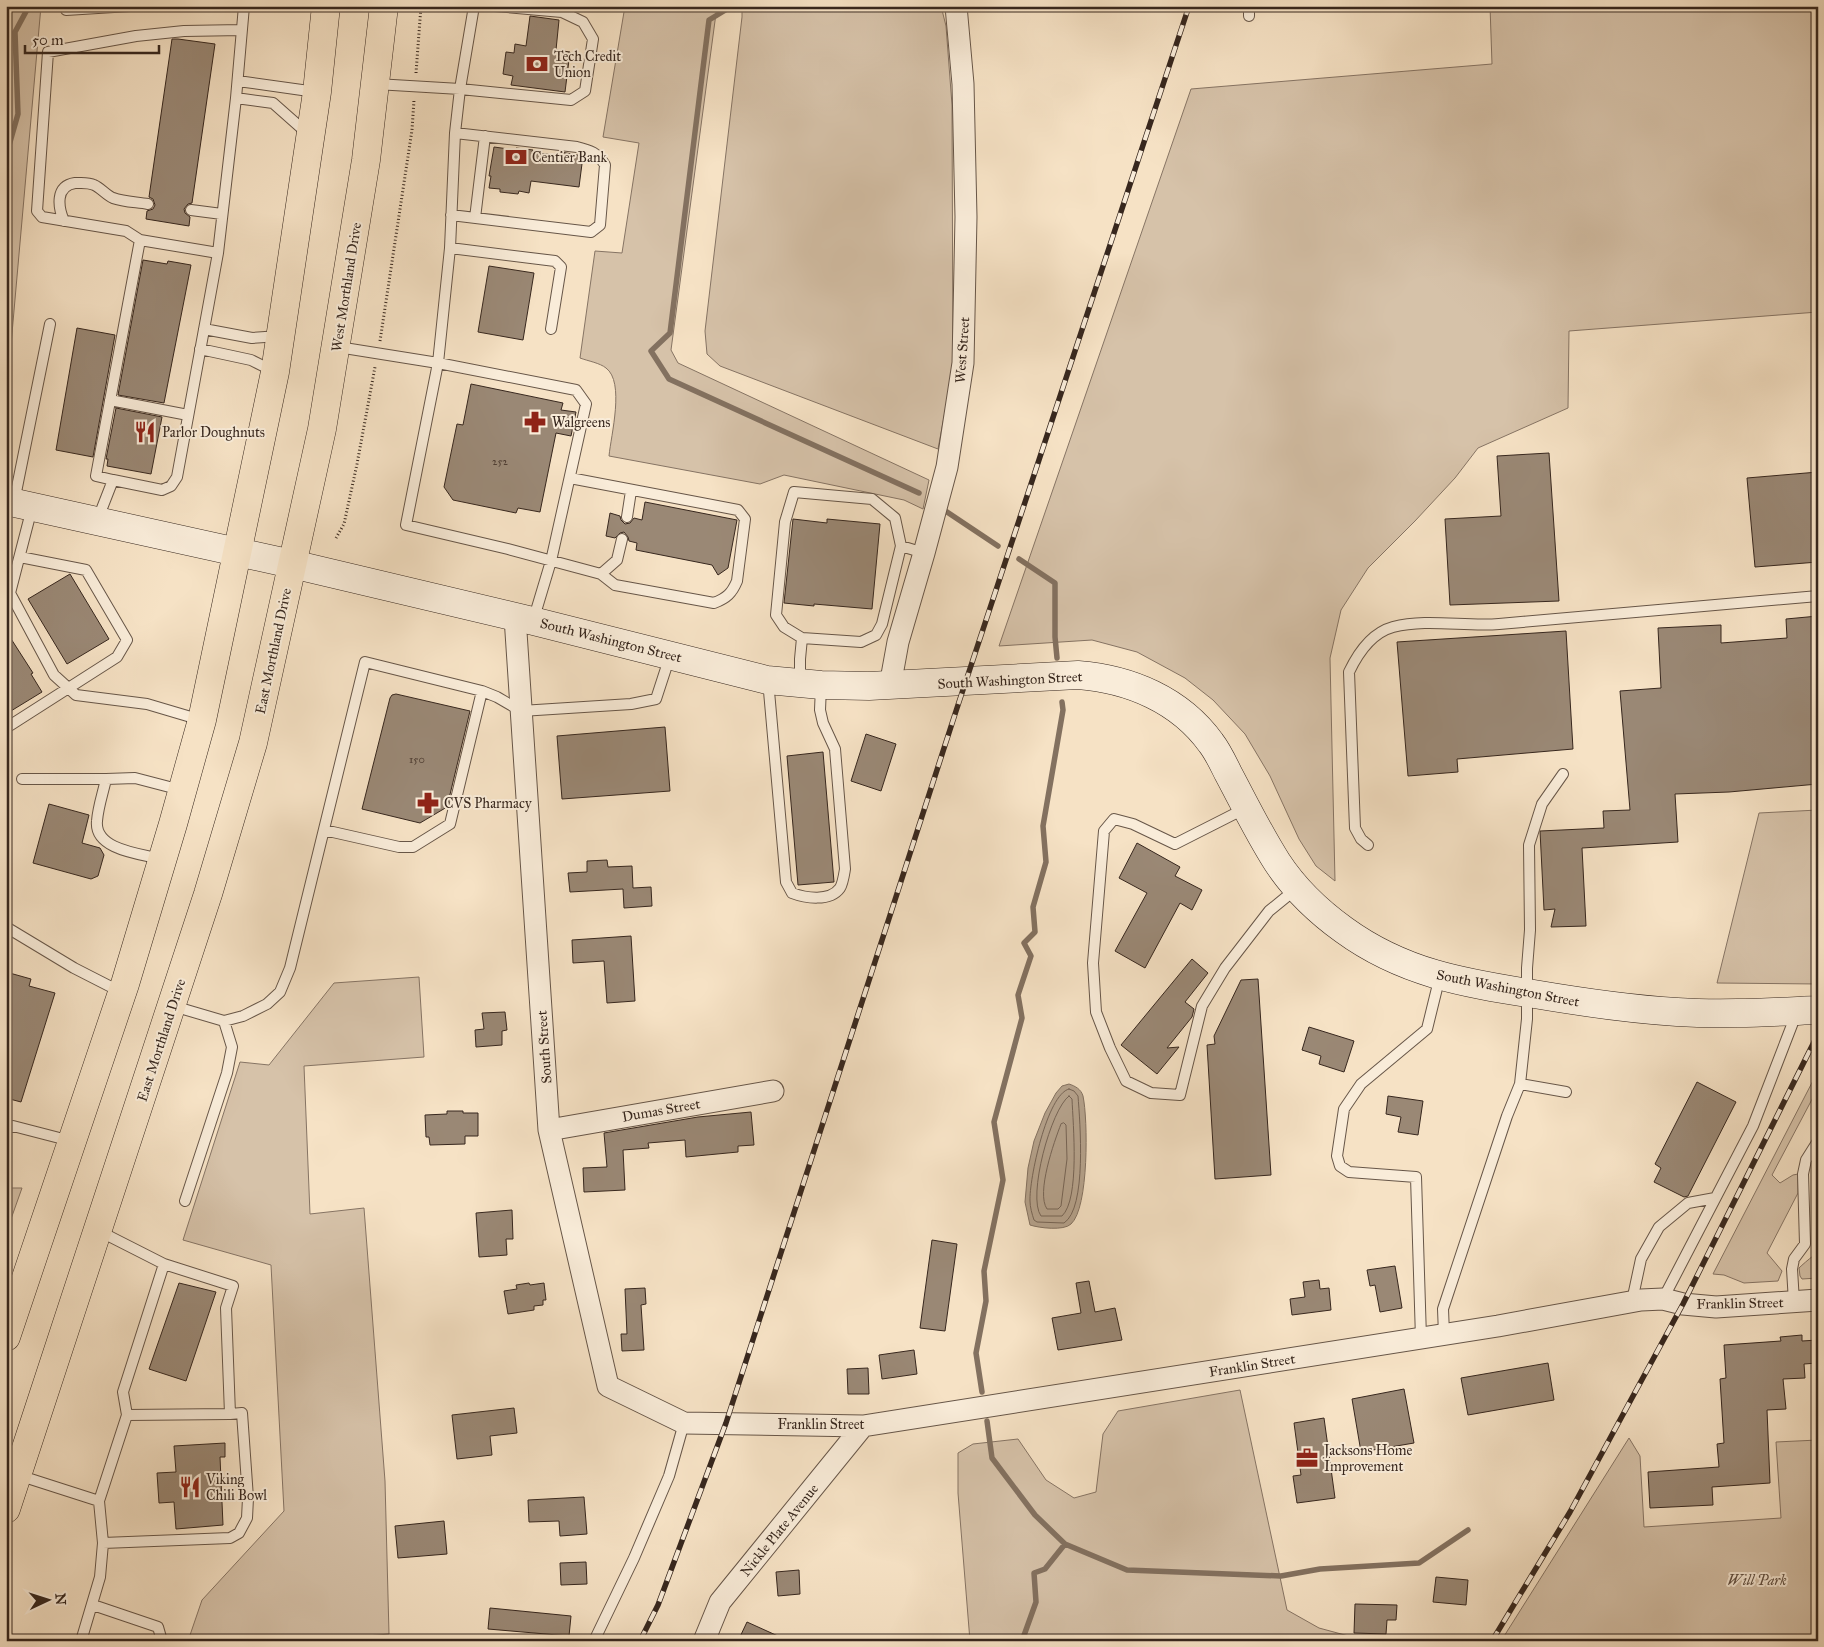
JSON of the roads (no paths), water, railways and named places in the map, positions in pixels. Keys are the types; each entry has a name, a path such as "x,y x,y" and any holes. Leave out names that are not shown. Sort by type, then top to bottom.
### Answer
{"highway":[{"path":"6,1337 122,992 202,720 275,372 317,92 326,6"},
{"name":"West Morthland Drive","path":"292,564 322,429 336,347 366,160 384,6"},
{"name":"East Morthland Drive","path":"6,1509 13,1473 98,1231 208,894 253,743 292,564"}],"main road":[{"name":"South Washington Street","path":"18,504 292,564 768,680 810,684 890,686 1078,675 1128,683 1171,705 1199,729 1212,744 1277,862 1297,888 1332,920 1376,950 1407,966 1483,986 1612,1006 1679,1012 1808,1011"}],"street":[{"name":"West Street","path":"890,686 898,642 947,467 963,363 966,217 963,84 956,6"},
{"name":"South Street","path":"524,619 521,711 549,1130 608,1386 684,1423"},
{"name":"Dumas Street","path":"549,1130 773,1091"},
{"name":"Franklin Street","path":"684,1423 863,1426 1421,1338 1632,1301 1663,1298 1683,1304 1716,1307 1818,1300"},
{"name":"Nickle Plate Avenue","path":"704,1641 720,1602 863,1426"}],"lane":[{"path":"66,6 66,10 130,6"},
{"path":"140,240 96,476 162,490 171,486 177,477 218,253 238,82 244,6"},
{"path":"474,6 460,89 455,133 450,248 438,362 406,525 508,549 601,574 615,585 714,603 726,598 733,590 737,581 745,519 738,510 570,478"},
{"path":"375,84 460,89 570,100 585,91 593,39 583,22 562,12 495,6"},
{"path":"218,253 140,240 126,231 42,217 37,211 48,52 136,36 184,31 242,30"},
{"path":"238,82 317,92"},
{"path":"236,98 273,103 310,136"},
{"path":"451,215 591,232 600,225 605,164 592,151 577,147 455,133"},
{"path":"475,218 485,136"},
{"path":"64,221 59,209 59,198 63,188 71,184 83,182 95,185 114,198 148,204"},
{"path":"191,210 222,214"},
{"path":"450,248 554,261 561,267 551,329"},
{"path":"50,324 18,504 20,556 10,592 10,602 54,675 76,695 147,704 202,720"},
{"path":"204,329 252,338 281,336"},
{"path":"336,347 438,362 576,390 586,404 551,561 524,619"},
{"path":"200,350 250,360 275,372"},
{"path":"110,400 188,415"},
{"path":"97,522 113,480"},
{"path":"626,517 631,491"},
{"path":"794,492 872,499 895,518 900,546 882,624 876,635 861,642 802,638 784,627 776,615 786,522 794,492"},
{"path":"601,574 617,560 622,539"},
{"path":"900,546 924,553"},
{"path":"6,728 117,657 127,640 86,570 20,556"},
{"path":"1368,845 1361,839 1355,828 1349,672 1358,654 1372,638 1391,627 1412,624 1496,624 1818,596"},
{"path":"768,680 786,882 792,893 802,897 832,895 840,887 845,869 835,749 823,723 820,710 800,659 802,638"},
{"path":"172,1006 224,1022 243,1016 267,1004 280,992 290,968 365,662 482,691 497,697 521,711 631,704 656,699 670,656"},
{"path":"324,830 399,847 413,847 450,824 482,691"},
{"path":"1444,1334 1442,1309 1507,1116 1520,1084 1528,994 1529,845 1542,804 1563,774"},
{"path":"22,778 135,778 182,790"},
{"path":"106,779 96,823 101,836 108,844 162,859"},
{"path":"1247,808 1175,844 1133,824 1114,819 1104,831 1093,963 1096,1012 1110,1048 1126,1081 1151,1092 1180,1095 1202,1006 1225,968 1269,911 1297,888"},
{"path":"6,927 74,968 122,992"},
{"path":"1421,1338 1416,1177 1349,1172 1340,1166 1337,1156 1344,1109 1361,1084 1427,1029 1440,976"},
{"path":"1663,1298 1753,1126 1808,1011"},
{"path":"185,1201 226,1073 232,1047 224,1022"},
{"path":"1520,1084 1566,1092"},
{"path":"6,1128 13,1126 72,1141"},
{"path":"1794,1302 1792,1269 1794,1259 1805,1244 1803,1174 1806,1160 1818,1141"},
{"path":"1632,1301 1641,1259 1659,1227 1688,1203 1715,1198"},
{"path":"98,1231 164,1264 233,1286 226,1308 230,1414"},
{"path":"82,1641 100,1578 104,1543 99,1501 127,1415 123,1392 164,1264"},
{"path":"104,1543 230,1538 239,1533 247,1518 248,1498 242,1413 127,1415"},
{"path":"594,1641 634,1558 665,1485 684,1423"},
{"path":"13,1473 99,1501"},
{"path":"93,1604 158,1627 162,1641"}],"water":[{"path":"1069,1084 1081,1091 1086,1123 1086,1163 1077,1215 1071,1224 1063,1228 1030,1225 1025,1202 1028,1168 1034,1141 1045,1113 1056,1093 1062,1086"}],"waterway":[{"path":"6,156 18,114 15,32 29,6"},
{"path":"732,6 709,20 670,333 651,351 669,379 919,493"},
{"path":"944,510 998,546"},
{"path":"1019,559 1055,583 1057,658"},
{"path":"982,1392 976,1353 986,1301 984,1271 1003,1180 994,1122 1022,1018 1018,995 1031,956 1024,943 1035,932 1033,907 1046,862 1043,826 1063,710 1062,702"},
{"path":"987,1421 992,1458 1035,1515 1065,1544 1127,1570 1281,1576 1320,1569 1419,1563 1468,1530"},
{"path":"1022,1641 1036,1602 1034,1573 1045,1569 1065,1544"}],"railway":[{"path":"640,1641 658,1605 726,1423 957,708 1189,6"},
{"path":"1492,1641 1570,1512 1683,1304 1818,1034"}],"place":[{"name":"Tech Credit Union","path":"537,64"},
{"name":"Centier Bank","path":"516,157"},
{"name":"Walgreens","path":"535,422"},
{"name":"Parlor Doughnuts","path":"145,432"},
{"name":"CVS Pharmacy","path":"428,803"},
{"name":"Jacksons Home Improvement","path":"1307,1458"},
{"name":"Viking Chili Bowl","path":"190,1487"}],"park label":[{"name":"Will Park","path":"1757,1580"}]}
